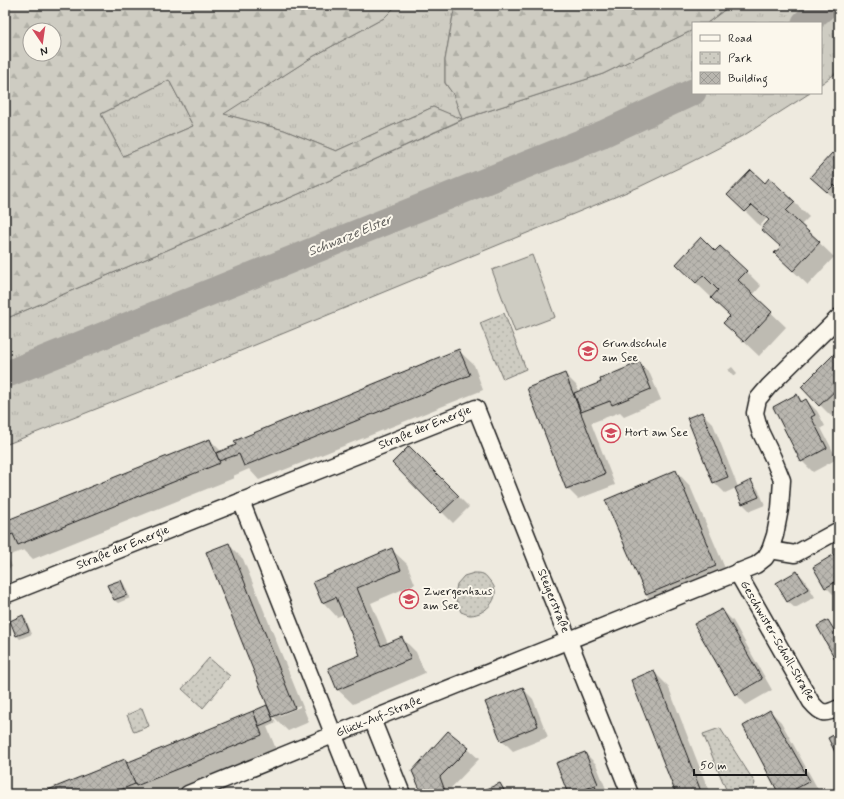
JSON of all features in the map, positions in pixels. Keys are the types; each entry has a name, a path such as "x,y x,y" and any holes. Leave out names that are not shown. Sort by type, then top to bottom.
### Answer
{"street":[{"name":"Geschwister-Scholl-Straße","path":"569,640 737,572 756,564 765,558 770,550 775,535 780,509 782,480 760,431 755,413 758,399 769,386 839,317"},
{"name":"Straße der Energie","path":"5,595 476,408"},
{"name":"Steigerstraße","path":"476,408 630,794"},
{"path":"241,501 357,794"},
{"path":"770,550 795,554 839,530"},
{"name":"Geschwister-Scholl-Straße","path":"737,572 811,702 818,710 824,713 839,708"},
{"name":"Glück-Auf-Straße","path":"188,794 569,640"},
{"path":"372,719 402,794"}],"green space":[{"path":"5,5 397,5 384,18 314,56 224,114 284,130 336,151 433,107 462,119 453,94 445,83 445,60 456,5 731,5 708,22 692,22 692,30 603,74 463,119 315,187 5,319","holes":["169,80 193,126 123,156 101,114"]},
{"path":"397,5 456,5 445,60 445,83 453,94 463,119 603,74 692,30 692,94 808,94 746,134 639,187 187,373 5,445 5,319 315,187 462,120 433,107 336,151 284,130 223,114 314,56 384,18"},
{"path":"731,5 839,5 839,71 822,83 822,22 708,22"},
{"path":"169,80 193,126 123,156 101,114"},
{"path":"532,255 555,317 515,332 492,270"},
{"path":"504,313 526,369 503,379 480,323"},
{"path":"474,573 481,573 485,575 494,586 495,592 492,603 487,608 482,612 469,615 461,612 455,595 457,584 464,576"},
{"path":"209,658 230,676 203,708 182,689"},
{"path":"142,708 149,726 134,732 127,715"},
{"path":"720,728 755,783 751,794 728,794 703,734"}],"building":[{"path":"832,153 839,159 839,190 834,185 827,192 810,177"},
{"path":"751,170 765,183 769,178 795,202 786,211 820,242 793,271 774,253 781,247 761,229 769,220 752,205 745,212 727,195"},
{"path":"701,237 715,251 720,246 747,271 738,280 772,312 744,342 723,323 730,316 711,298 718,290 703,275 696,283 676,264"},
{"path":"459,349 470,375 244,466 239,454 219,461 216,453 236,445 234,441"},
{"path":"839,349 839,387 819,406 801,387"},
{"path":"640,362 651,389 612,405 610,401 581,412 574,393 601,382 600,379"},
{"path":"565,373 605,474 566,489 527,388"},
{"path":"797,394 801,402 806,399 815,415 811,417 827,448 801,462 773,407"},
{"path":"702,412 728,477 713,483 687,418"},
{"path":"210,439 220,463 18,545 13,534 5,537 5,521"},
{"path":"409,446 459,496 441,513 392,463"},
{"path":"676,470 716,566 646,595 605,500"},
{"path":"751,480 759,497 742,504 735,488"},
{"path":"229,543 295,708 272,717 206,552"},
{"path":"392,548 401,570 357,588 381,646 402,637 411,659 337,690 328,668 360,655 336,597 322,603 313,582"},
{"path":"838,552 839,580 825,588 813,567"},
{"path":"797,571 808,589 787,602 776,583"},
{"path":"121,580 127,595 114,600 107,585"},
{"path":"722,609 762,679 735,695 694,624"},
{"path":"23,615 29,631 16,636 10,621"},
{"path":"828,620 839,638 839,666 817,626"},
{"path":"654,670 702,794 676,794 631,680"},
{"path":"523,687 538,726 501,741 485,702"},
{"path":"267,705 273,720 259,726 253,711"},
{"path":"770,710 810,781 786,794 779,794 743,726"},
{"path":"253,711 262,735 136,786 126,763"},
{"path":"448,731 469,748 440,777 445,791 439,794 422,794 412,771"},
{"path":"839,732 839,758 838,758 828,738"},
{"path":"585,752 598,784 574,794 568,794 556,763"},
{"path":"125,759 135,784 110,794 38,794"},
{"path":"500,783 506,794 476,794"},
{"path":"595,786 598,794 574,794"}],"waterway":[{"name":"Schwarze Elster","path":"806,22 826,5"},
{"name":"Schwarze Elster","path":"5,375 605,133 692,92"}],"place":[{"name":"Grundschule am See","path":"588,351"},
{"name":"Hort am See","path":"611,433"},
{"name":"Zwergenhaus am See","path":"409,599"}]}
